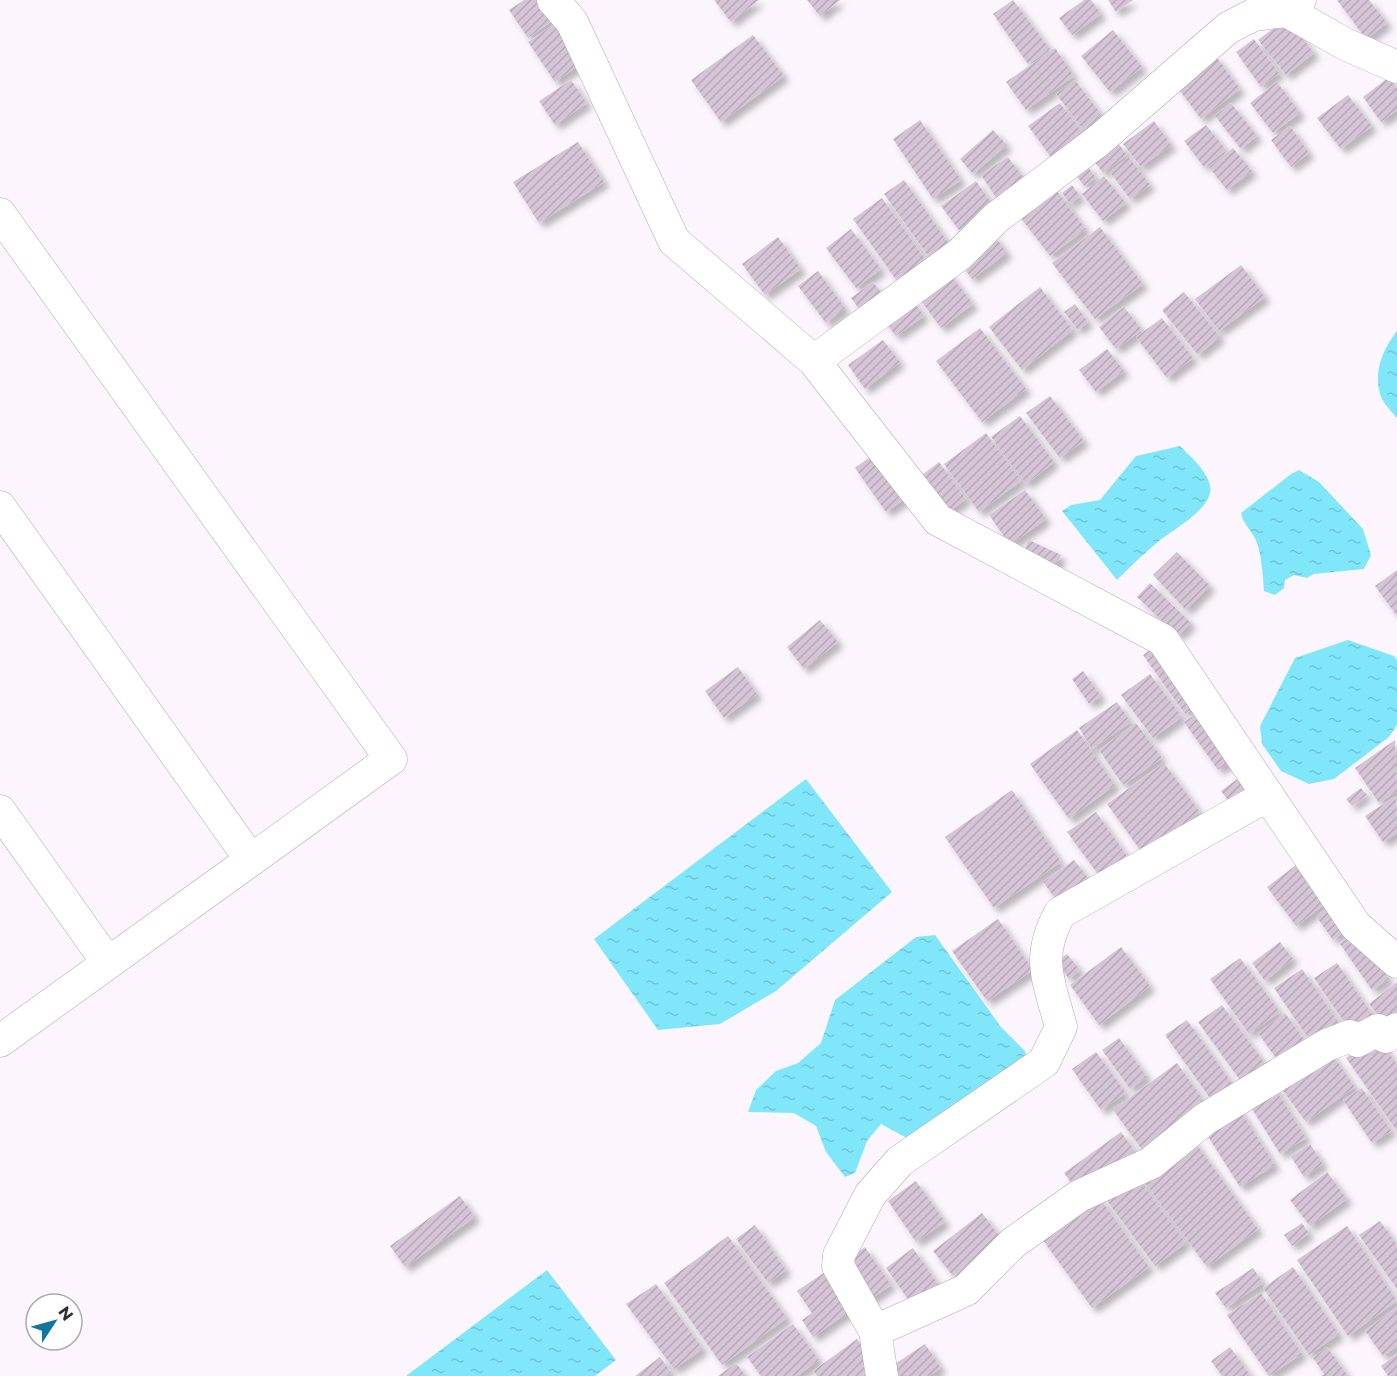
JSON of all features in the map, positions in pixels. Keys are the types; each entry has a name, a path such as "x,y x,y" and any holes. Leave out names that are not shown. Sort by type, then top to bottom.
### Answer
{"street":[{"path":"553,0 572,22 674,241 814,361 939,520 1163,640 1356,926 1397,962"},
{"path":"814,361 960,254 996,218 1098,141 1228,28 1253,15 1293,5 1345,44 1397,67"},
{"path":"0,214 391,759 0,1041"},
{"path":"0,507 251,860"},
{"path":"882,1376 875,1331 845,1282 838,1266 838,1255 870,1195 900,1161 1044,1062 1061,1027 1044,961 1050,932 1060,913 1268,795"},
{"path":"0,811 108,963"},
{"path":"875,1331 966,1290 1013,1243 1079,1196 1150,1163 1205,1119 1327,1044 1350,1036 1358,1041 1378,1030 1386,1037 1397,1029"}],"water":[{"path":"1397,331 1397,418 1382,399 1378,372 1387,346"},
{"path":"1180,446 1207,477 1210,491 1207,500 1201,509 1152,547 1117,580 1062,511 1071,505 1100,500 1136,456"},
{"path":"1299,470 1319,482 1363,529 1371,555 1364,569 1314,574 1307,578 1294,575 1285,580 1284,588 1275,595 1264,591 1259,549 1241,513"},
{"path":"1348,640 1394,656 1397,660 1397,725 1389,737 1334,779 1309,784 1281,771 1262,744 1260,726 1295,658"},
{"path":"806,779 892,892 776,991 720,1024 658,1030 594,939"},
{"path":"935,935 1001,1027 1025,1051 1028,1062 914,1142 881,1124 867,1141 855,1173 845,1177 826,1152 816,1126 794,1113 748,1112 756,1090 776,1071 798,1063 821,1043 835,1000 916,937"},
{"path":"547,1270 616,1360 595,1376 406,1376"}],"building":[{"path":"524,0 539,0 553,20 528,38 509,10"},
{"path":"714,0 759,0 731,22"},
{"path":"807,0 840,0 820,16"},
{"path":"1013,0 1050,49 1028,64 993,14"},
{"path":"1084,0 1091,0 1101,14 1072,35 1059,18"},
{"path":"1108,0 1133,0 1116,12"},
{"path":"1337,0 1369,0 1387,23 1366,39"},
{"path":"1287,18 1314,53 1286,75 1258,40"},
{"path":"556,23 583,62 555,82 528,42"},
{"path":"1113,30 1142,67 1110,92 1081,56"},
{"path":"753,35 784,76 721,122 691,80"},
{"path":"1254,39 1279,73 1261,87 1236,52"},
{"path":"1055,48 1074,76 1026,110 1006,82"},
{"path":"1215,55 1240,89 1201,119 1175,84"},
{"path":"1389,77 1397,88 1397,110 1381,122 1363,97"},
{"path":"571,80 587,103 555,125 539,101"},
{"path":"1075,80 1101,114 1083,129 1056,94"},
{"path":"1277,82 1300,113 1273,133 1250,103"},
{"path":"1348,95 1372,126 1341,149 1317,118"},
{"path":"1060,103 1085,136 1053,160 1028,126"},
{"path":"1231,103 1257,136 1241,149 1215,116"},
{"path":"920,120 961,180 933,199 893,139"},
{"path":"1154,121 1171,145 1141,167 1123,144"},
{"path":"1206,125 1226,150 1204,167 1184,141"},
{"path":"1290,126 1309,153 1291,167 1271,140"},
{"path":"993,130 1007,145 973,174 960,159"},
{"path":"578,142 604,182 539,223 513,182"},
{"path":"1118,143 1127,155 1103,173 1094,161"},
{"path":"1233,148 1252,171 1227,190 1209,167"},
{"path":"1008,157 1025,180 997,199 981,175"},
{"path":"1129,157 1150,185 1130,199 1110,172"},
{"path":"1086,164 1096,178 1084,186 1074,172"},
{"path":"1104,176 1126,203 1103,221 1082,194"},
{"path":"904,180 953,249 933,263 884,194"},
{"path":"976,181 993,205 959,230 941,206"},
{"path":"1072,185 1080,196 1070,204 1062,193"},
{"path":"1053,186 1086,229 1050,256 1017,213"},
{"path":"882,198 931,267 902,288 853,219"},
{"path":"1100,227 1143,284 1095,319 1052,263"},
{"path":"851,229 881,269 856,288 826,248"},
{"path":"993,234 1007,253 972,279 958,260"},
{"path":"778,237 801,269 765,295 742,264"},
{"path":"1241,265 1265,297 1219,331 1195,299"},
{"path":"947,270 973,304 941,328 916,294"},
{"path":"818,271 845,308 826,323 798,286"},
{"path":"873,282 887,300 865,317 851,298"},
{"path":"1040,287 1073,330 1022,370 989,327"},
{"path":"1184,292 1220,337 1198,355 1162,310"},
{"path":"910,297 924,316 896,336 882,318"},
{"path":"1075,304 1088,322 1078,330 1064,312"},
{"path":"1124,307 1142,330 1116,349 1099,327"},
{"path":"1162,318 1193,358 1167,378 1136,337"},
{"path":"980,328 1026,389 982,422 936,361"},
{"path":"883,340 900,362 865,389 848,365"},
{"path":"1107,349 1124,371 1096,392 1079,370"},
{"path":"1050,396 1084,441 1060,458 1026,413"},
{"path":"1020,416 1054,462 1026,484 991,437"},
{"path":"986,433 1021,481 979,512 944,464"},
{"path":"878,451 909,496 886,512 855,468"},
{"path":"939,462 966,499 944,515 917,479"},
{"path":"1025,490 1046,519 1010,545 989,515"},
{"path":"1029,540 1061,555 1051,576 1019,560"},
{"path":"1177,552 1210,586 1186,610 1153,575"},
{"path":"1397,570 1397,616 1375,586"},
{"path":"1150,583 1191,623 1178,636 1137,597"},
{"path":"820,620 838,642 804,669 787,647"},
{"path":"1160,642 1202,702 1185,714 1143,655"},
{"path":"738,667 757,694 724,718 705,691"},
{"path":"1083,671 1101,696 1089,704 1072,679"},
{"path":"1150,674 1182,717 1153,738 1121,695"},
{"path":"1117,702 1131,722 1092,749 1079,728"},
{"path":"1202,710 1236,758 1218,770 1184,722"},
{"path":"1136,723 1162,758 1123,785 1099,750"},
{"path":"1077,730 1115,785 1069,819 1030,764"},
{"path":"1395,740 1397,791 1379,803 1355,768"},
{"path":"1164,763 1200,812 1143,854 1107,804"},
{"path":"1240,777 1253,794 1234,808 1221,791"},
{"path":"1361,788 1367,795 1352,806 1346,799"},
{"path":"1012,790 1061,862 994,908 945,837"},
{"path":"1396,796 1397,833 1383,842 1365,816"},
{"path":"1096,812 1128,857 1100,877 1067,832"},
{"path":"1074,860 1091,882 1060,905 1043,882"},
{"path":"1300,862 1329,901 1296,926 1267,887"},
{"path":"1330,906 1346,930 1333,940 1316,916"},
{"path":"998,919 1033,970 987,1001 952,951"},
{"path":"1356,932 1389,979 1372,990 1340,944"},
{"path":"1280,942 1293,959 1265,981 1252,963"},
{"path":"1121,947 1150,986 1099,1025 1070,985"},
{"path":"1067,954 1080,970 1069,979 1056,962"},
{"path":"1240,958 1280,1012 1249,1034 1210,979"},
{"path":"1337,963 1376,1020 1353,1035 1314,978"},
{"path":"1302,969 1343,1029 1315,1048 1274,988"},
{"path":"1397,982 1397,1024 1390,1030 1369,1004"},
{"path":"1222,1005 1269,1069 1245,1087 1198,1022"},
{"path":"1285,1013 1308,1045 1281,1065 1258,1033"},
{"path":"1187,1020 1234,1086 1212,1101 1165,1035"},
{"path":"1377,1036 1397,1064 1397,1131 1346,1058"},
{"path":"1119,1038 1147,1077 1130,1089 1102,1050"},
{"path":"1329,1050 1355,1087 1306,1122 1279,1085"},
{"path":"1096,1052 1126,1093 1101,1110 1072,1069"},
{"path":"1177,1063 1206,1104 1143,1151 1113,1110"},
{"path":"1272,1083 1306,1138 1280,1154 1246,1099"},
{"path":"1362,1088 1391,1131 1372,1143 1343,1100"},
{"path":"1237,1105 1275,1165 1240,1187 1202,1127"},
{"path":"1121,1132 1135,1151 1078,1192 1064,1173"},
{"path":"1192,1138 1258,1229 1207,1267 1140,1176"},
{"path":"1310,1144 1323,1164 1304,1177 1291,1157"},
{"path":"1327,1172 1347,1199 1310,1226 1290,1200"},
{"path":"1136,1175 1186,1243 1155,1266 1105,1198"},
{"path":"916,1181 945,1222 916,1242 888,1201"},
{"path":"1097,1194 1149,1267 1092,1308 1040,1236"},
{"path":"460,1196 475,1217 405,1267 390,1246"},
{"path":"982,1213 1001,1238 953,1276 933,1251"},
{"path":"1380,1221 1397,1245 1397,1289 1359,1235"},
{"path":"1302,1223 1309,1233 1292,1246 1284,1235"},
{"path":"755,1225 786,1270 768,1283 736,1239"},
{"path":"1347,1226 1397,1301 1348,1336 1297,1260"},
{"path":"728,1236 787,1318 722,1365 664,1283"},
{"path":"865,1247 891,1285 868,1301 842,1263"},
{"path":"913,1248 942,1290 915,1309 886,1268"},
{"path":"1293,1267 1339,1334 1309,1355 1263,1288"},
{"path":"1253,1268 1263,1283 1226,1308 1215,1293"},
{"path":"828,1270 854,1308 813,1337 802,1320 812,1313 797,1291"},
{"path":"656,1284 703,1349 674,1369 626,1304"},
{"path":"1261,1293 1302,1354 1269,1376 1227,1315"},
{"path":"1397,1307 1397,1346 1383,1356 1365,1331"},
{"path":"793,1324 819,1360 797,1376 761,1376 747,1357"},
{"path":"857,1339 874,1362 874,1376 817,1376 813,1371"},
{"path":"925,1344 941,1368 929,1376 890,1376 886,1370"},
{"path":"1230,1347 1251,1376 1222,1376 1211,1361"},
{"path":"1327,1347 1348,1376 1321,1376 1324,1374 1313,1358"},
{"path":"1397,1354 1397,1376 1388,1376 1381,1366"},
{"path":"660,1357 671,1372 666,1376 635,1376"},
{"path":"736,1363 746,1376 718,1376"}]}
